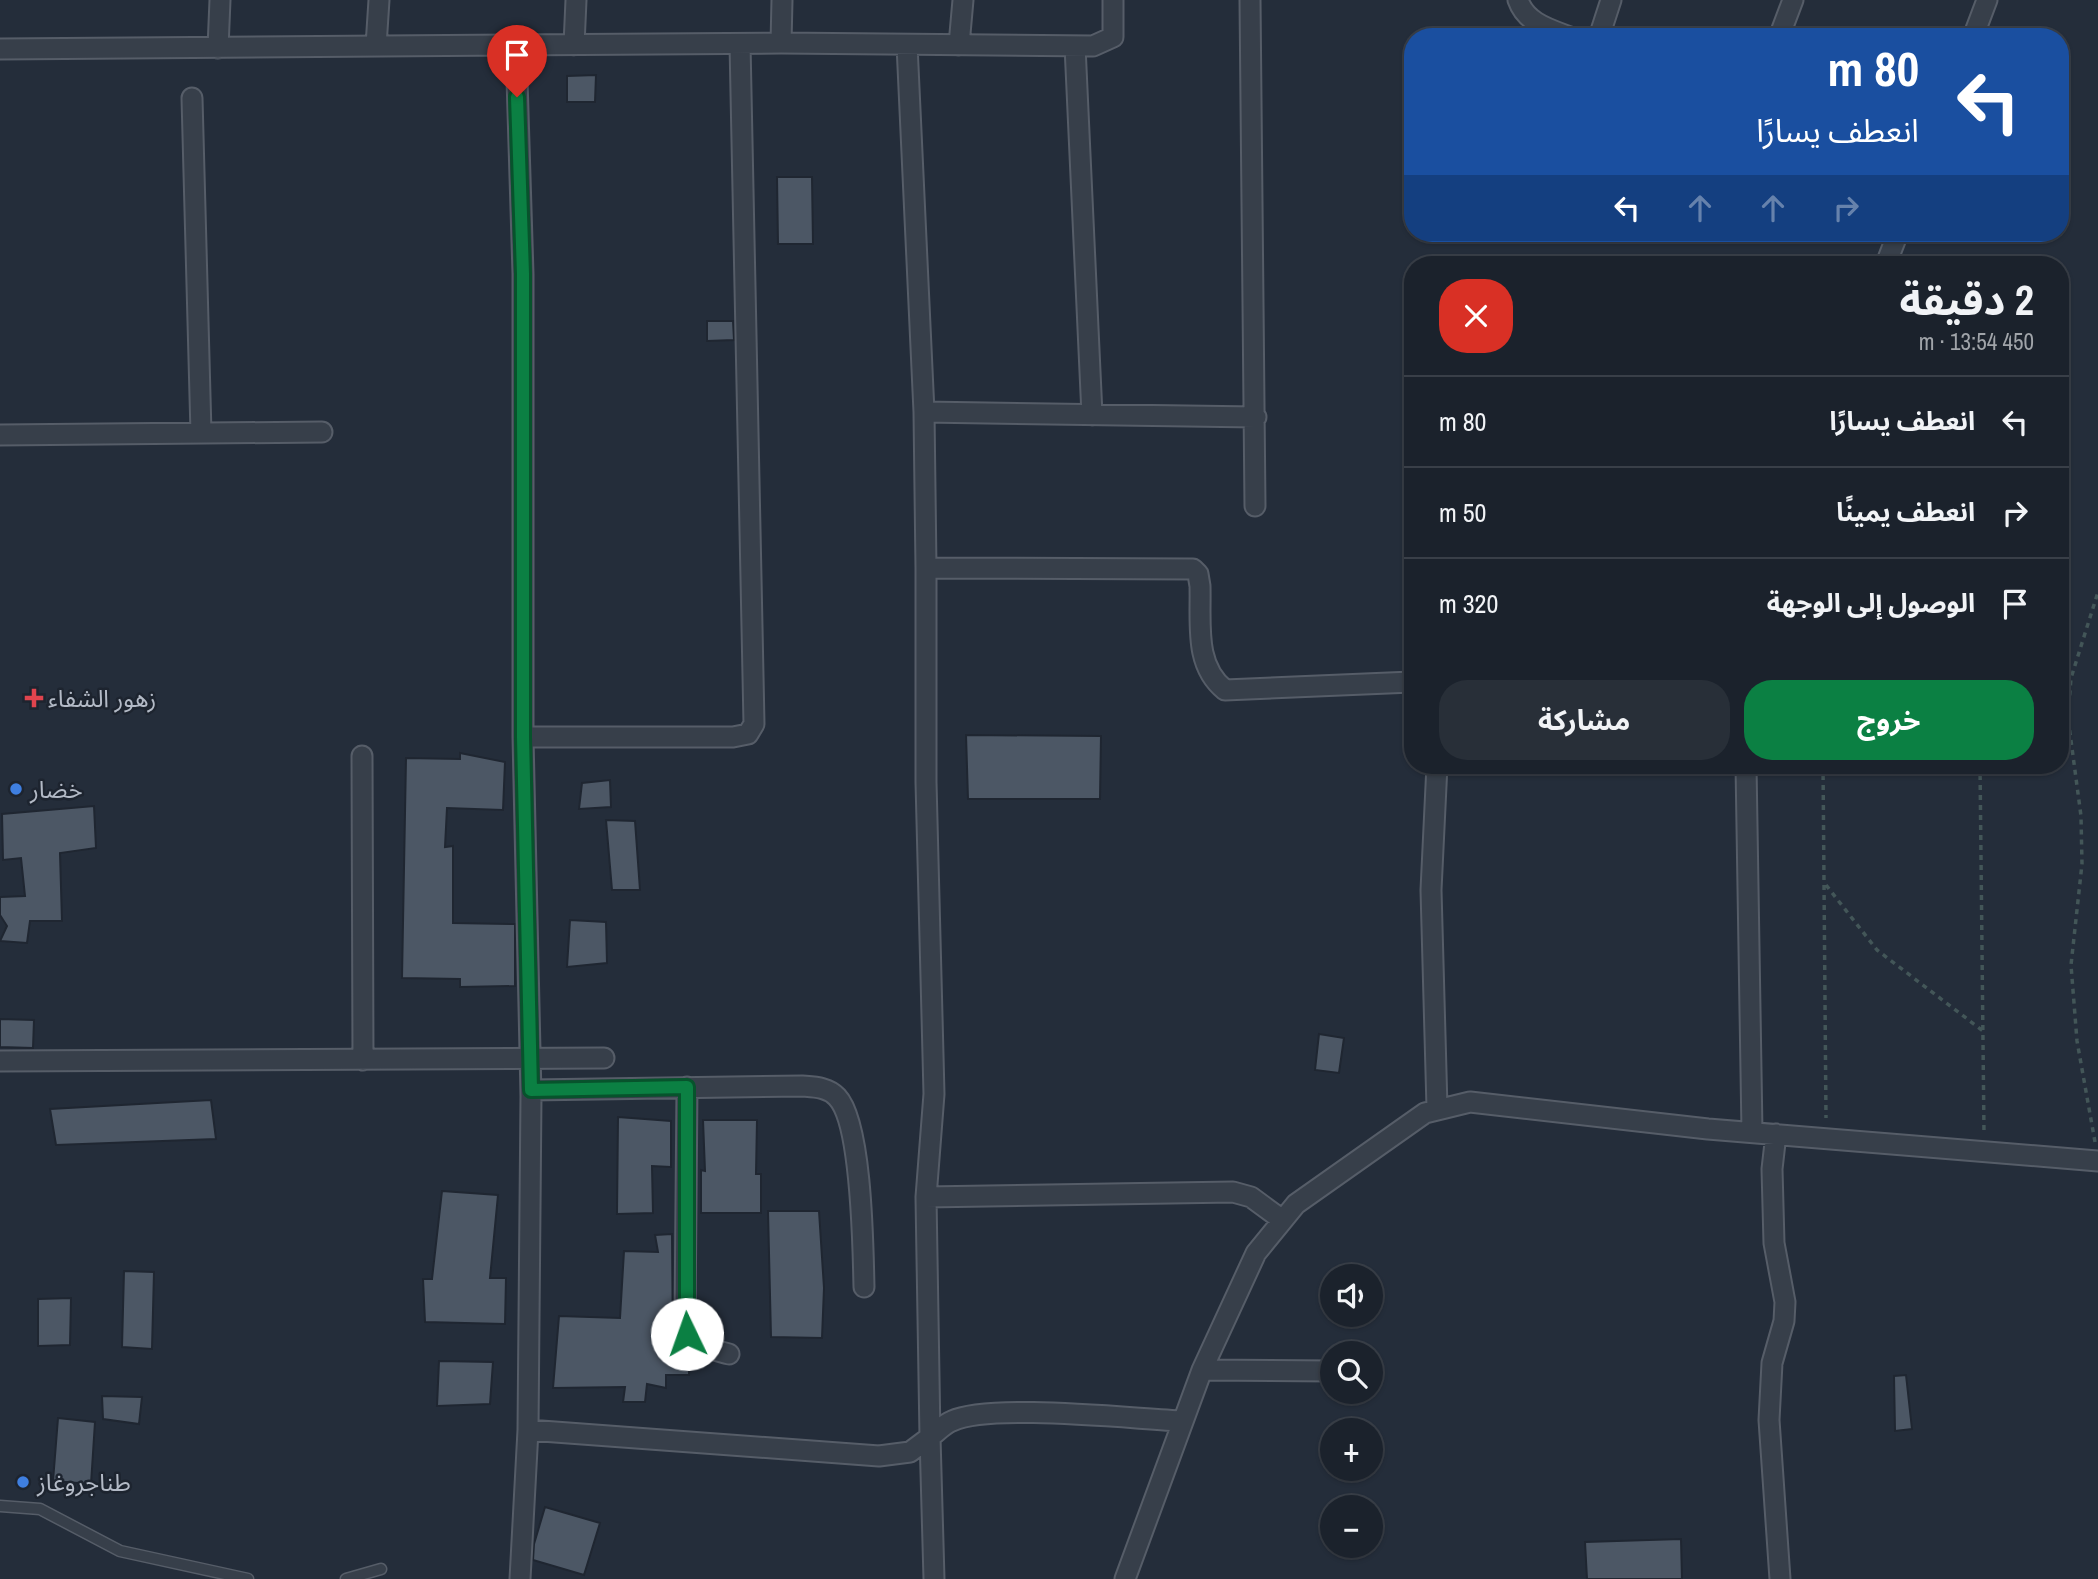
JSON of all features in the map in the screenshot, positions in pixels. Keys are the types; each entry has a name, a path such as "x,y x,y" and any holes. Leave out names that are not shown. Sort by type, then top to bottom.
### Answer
{"street":[{"path":"218,48 220,0"},
{"path":"376,46 379,0"},
{"path":"574,45 576,0"},
{"path":"781,43 782,0"},
{"path":"959,45 963,0"},
{"path":"0,49 781,43 1075,46 1104,44 1113,37 1113,0"},
{"path":"1250,0 1255,506"},
{"path":"1518,0 1522,12 1545,28"},
{"path":"1602,28 1611,0"},
{"path":"1782,28 1793,0"},
{"path":"1976,28 1987,0"},
{"path":"523,737 733,737 748,734 754,724 740,44"},
{"path":"907,45 924,412 926,782 933,1094 926,1197 934,1579"},
{"path":"1075,46 1091,415"},
{"path":"516,47 523,274 523,737 531,1060 528,1430 520,1579"},
{"path":"192,98 201,433"},
{"path":"924,412 1256,417"},
{"path":"0,435 322,432"},
{"path":"926,568 1193,569 1198,574 1200,586 1204,665 1211,679 1225,690 1404,682"},
{"path":"362,756 363,1060"},
{"path":"1437,774 1431,890 1437,1108"},
{"path":"1746,774 1752,1132"},
{"path":"0,1061 604,1058"},
{"path":"531,1090 802,1086 821,1088 836,1095 845,1107 856,1163 864,1287"},
{"path":"687,1087 687,1334 693,1342 729,1354"},
{"path":"1125,1579 1202,1370 1246,1271 1281,1219 1312,1191 1414,1119 1437,1108 1470,1102 1752,1132 1985,1151 2097,1153"},
{"path":"1776,1134 1772,1169 1776,1206 1774,1243 1785,1302 1784,1321 1772,1363 1769,1420 1780,1579"},
{"path":"926,1197 1233,1192 1251,1197 1281,1219"},
{"path":"1202,1370 1320,1371"},
{"path":"528,1430 880,1456 909,1452 952,1421 984,1414 1183,1421"}],"lane":[{"path":"0,1506 40,1509 120,1550 248,1579"},
{"path":"346,1579 381,1569"}],"path":[{"path":"2069,705 2071,678 2098,592"},
{"path":"2069,727 2081,817 2082,864 2071,965 2077,1041 2097,1153"},
{"path":"1823,774 1826,1138"},
{"path":"1980,774 1985,1151"},
{"path":"1824,883 1877,950 1983,1031"}],"building":[{"path":"596,75 595,102 567,102 567,76"},
{"path":"777,177 812,177 813,244 778,244"},
{"path":"707,321 733,321 734,340 707,341"},
{"path":"966,735 1101,736 1100,799 968,799"},
{"path":"460,753 505,762 503,810 447,808 445,847 453,846 453,923 515,924 515,986 460,987 460,979 402,978 406,758 460,759"},
{"path":"610,780 611,807 579,809 582,783"},
{"path":"94,806 96,848 60,853 62,921 30,921 27,943 0,941 7,926 0,915 0,897 25,896 21,858 3,860 2,814"},
{"path":"606,820 635,821 640,890 612,890"},
{"path":"570,920 606,922 607,963 567,967"},
{"path":"0,1019 34,1020 33,1048 0,1047"},
{"path":"1319,1034 1344,1038 1339,1073 1315,1070"},
{"path":"211,1100 216,1139 56,1145 50,1109"},
{"path":"618,1117 671,1121 671,1167 652,1166 653,1213 617,1214"},
{"path":"703,1120 757,1120 756,1174 761,1174 761,1213 701,1213 701,1170 705,1171"},
{"path":"442,1191 498,1195 490,1278 506,1278 505,1324 425,1322 423,1279 432,1279"},
{"path":"768,1211 819,1211 824,1288 822,1338 771,1337"},
{"path":"672,1234 673,1352 690,1353 689,1375 666,1375 666,1388 647,1384 645,1402 623,1402 625,1387 553,1388 559,1316 620,1318 624,1251 658,1252 655,1235"},
{"path":"124,1271 154,1272 152,1349 122,1347"},
{"path":"71,1298 70,1345 38,1346 38,1299"},
{"path":"439,1361 493,1362 490,1404 437,1406"},
{"path":"1906,1375 1912,1429 1895,1431 1894,1376"},
{"path":"102,1396 142,1397 139,1424 103,1419"},
{"path":"58,1418 95,1422 91,1484 53,1481"},
{"path":"545,1507 600,1523 584,1575 533,1560 534,1544"},
{"path":"1681,1539 1682,1579 1587,1579 1585,1542"}],"place":[{"name":"زهور الشفاء","path":"34,698"},
{"name":"خضار","path":"16,789"},
{"name":"طناجروغاز","path":"23,1482"}],"route":[{"path":"517,97 523,274 523,737 531,1090 687,1087 687,1334"}]}
